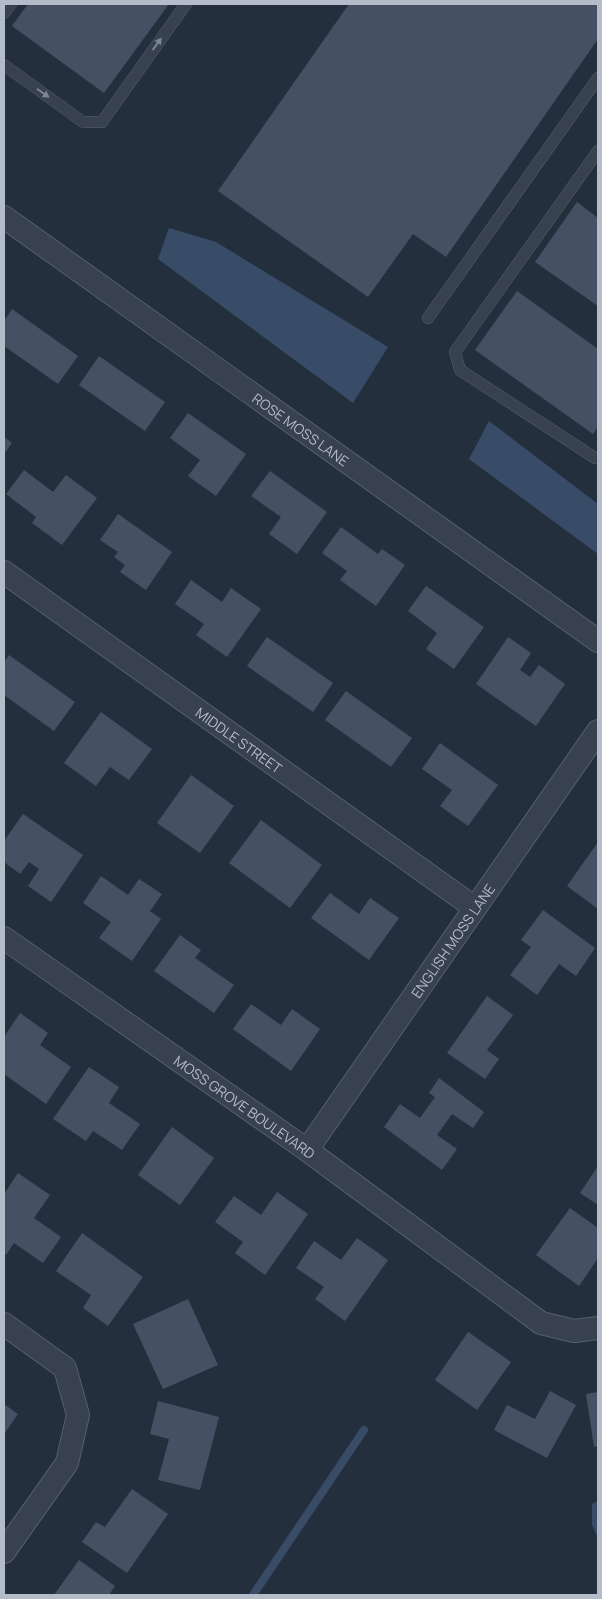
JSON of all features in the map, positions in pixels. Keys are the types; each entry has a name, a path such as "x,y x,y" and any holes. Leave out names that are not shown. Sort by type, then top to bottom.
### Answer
{"street":[{"name":"ROSE MOSS LANE","path":"4,217 598,641"},
{"name":"MIDDLE STREET","path":"4,572 475,908"},
{"name":"ENGLISH MOSS LANE","path":"307,1150 598,730"},
{"name":"MOSS GROVE BOULEVARD","path":"4,938 307,1150 541,1323 574,1331 598,1328"},
{"path":"4,1324 65,1368 78,1415 67,1463 4,1552"}],"lane":[{"path":"4,14 11,4"},
{"path":"4,65 84,122 102,122 186,4"},
{"path":"428,318 598,78"},
{"path":"597,458 460,370 456,352 598,151"}],"water":[{"path":"169,228 216,242 388,347 353,403 158,259"},
{"path":"489,421 598,504 598,554 469,459"},
{"path":"598,1501 598,1538 592,1525 592,1504"}],"building":[{"path":"28,4 169,4 104,93 12,26"},
{"path":"349,4 598,4 598,39 446,257 413,234 368,297 218,191"},
{"path":"577,202 598,218 598,306 535,262"},
{"path":"517,291 598,349 598,427 593,434 475,350"},
{"path":"12,309 78,356 58,384 4,346 4,321"},
{"path":"99,356 165,402 145,431 79,385"},
{"path":"188,413 246,454 216,496 188,476 200,460 170,438"},
{"path":"4,437 12,443 4,454"},
{"path":"24,470 53,492 66,475 97,498 62,545 32,523 36,517 6,494"},
{"path":"270,471 327,512 297,554 269,534 281,517 251,496"},
{"path":"118,514 172,552 146,590 120,572 125,565 114,557 118,552 100,540"},
{"path":"341,527 378,554 382,549 405,565 376,606 340,580 347,571 322,553"},
{"path":"191,580 222,602 231,588 261,609 227,657 196,635 204,624 175,604"},
{"path":"426,586 484,627 454,669 426,649 437,633 408,611"},
{"path":"267,637 333,683 313,712 247,666"},
{"path":"508,637 531,653 520,670 530,677 539,665 565,684 536,726 476,684"},
{"path":"9,655 75,702 54,731 4,695 4,662"},
{"path":"346,691 412,738 391,767 325,720"},
{"path":"101,712 152,749 129,780 110,767 96,786 64,763"},
{"path":"440,743 498,785 468,826 440,806 452,790 422,769"},
{"path":"191,775 234,806 200,853 157,823"},
{"path":"23,814 83,855 51,902 28,886 39,869 29,862 20,874 4,862 4,841"},
{"path":"261,820 322,865 290,908 229,863"},
{"path":"598,842 598,909 567,886"},
{"path":"101,876 128,895 139,879 162,894 150,911 161,919 132,961 99,938 111,922 83,903"},
{"path":"330,893 359,914 370,898 399,918 369,960 311,918"},
{"path":"543,910 595,948 576,976 559,964 537,995 510,975 531,947 521,940"},
{"path":"180,935 201,950 195,958 234,985 214,1013 154,971"},
{"path":"487,996 513,1015 487,1050 499,1059 485,1079 447,1053"},
{"path":"251,1004 281,1025 292,1009 320,1029 291,1071 233,1029"},
{"path":"20,1013 48,1033 40,1045 71,1067 46,1104 4,1074 4,1037"},
{"path":"89,1067 119,1087 109,1103 140,1124 122,1150 93,1131 86,1141 53,1119"},
{"path":"439,1078 484,1112 473,1128 452,1114 437,1135 457,1149 442,1170 384,1127 400,1104 420,1118 435,1097 429,1093"},
{"path":"172,1127 214,1158 180,1205 138,1175"},
{"path":"598,1166 598,1205 580,1193"},
{"path":"18,1173 50,1195 34,1218 61,1237 43,1263 14,1243 6,1255 4,1254 4,1194"},
{"path":"277,1192 308,1214 265,1275 235,1253 243,1242 215,1222 234,1196 261,1215"},
{"path":"570,1208 598,1228 598,1258 579,1286 536,1255"},
{"path":"82,1233 143,1277 108,1326 83,1308 91,1295 56,1271"},
{"path":"357,1238 388,1260 345,1321 315,1299 324,1287 296,1268 314,1241 341,1260"},
{"path":"188,1299 218,1365 163,1389 133,1324"},
{"path":"468,1332 511,1362 477,1410 435,1380"},
{"path":"550,1391 576,1405 547,1458 494,1430 507,1405 535,1419"},
{"path":"598,1392 598,1446 594,1447 586,1394"},
{"path":"158,1401 219,1417 200,1490 158,1480 169,1439 150,1434"},
{"path":"4,1404 18,1414 4,1434"},
{"path":"132,1489 168,1514 127,1573 82,1542 96,1522 105,1527"},
{"path":"79,1560 115,1586 109,1595 54,1595"}],"waterway":[{"path":"253,1595 364,1430"}]}
